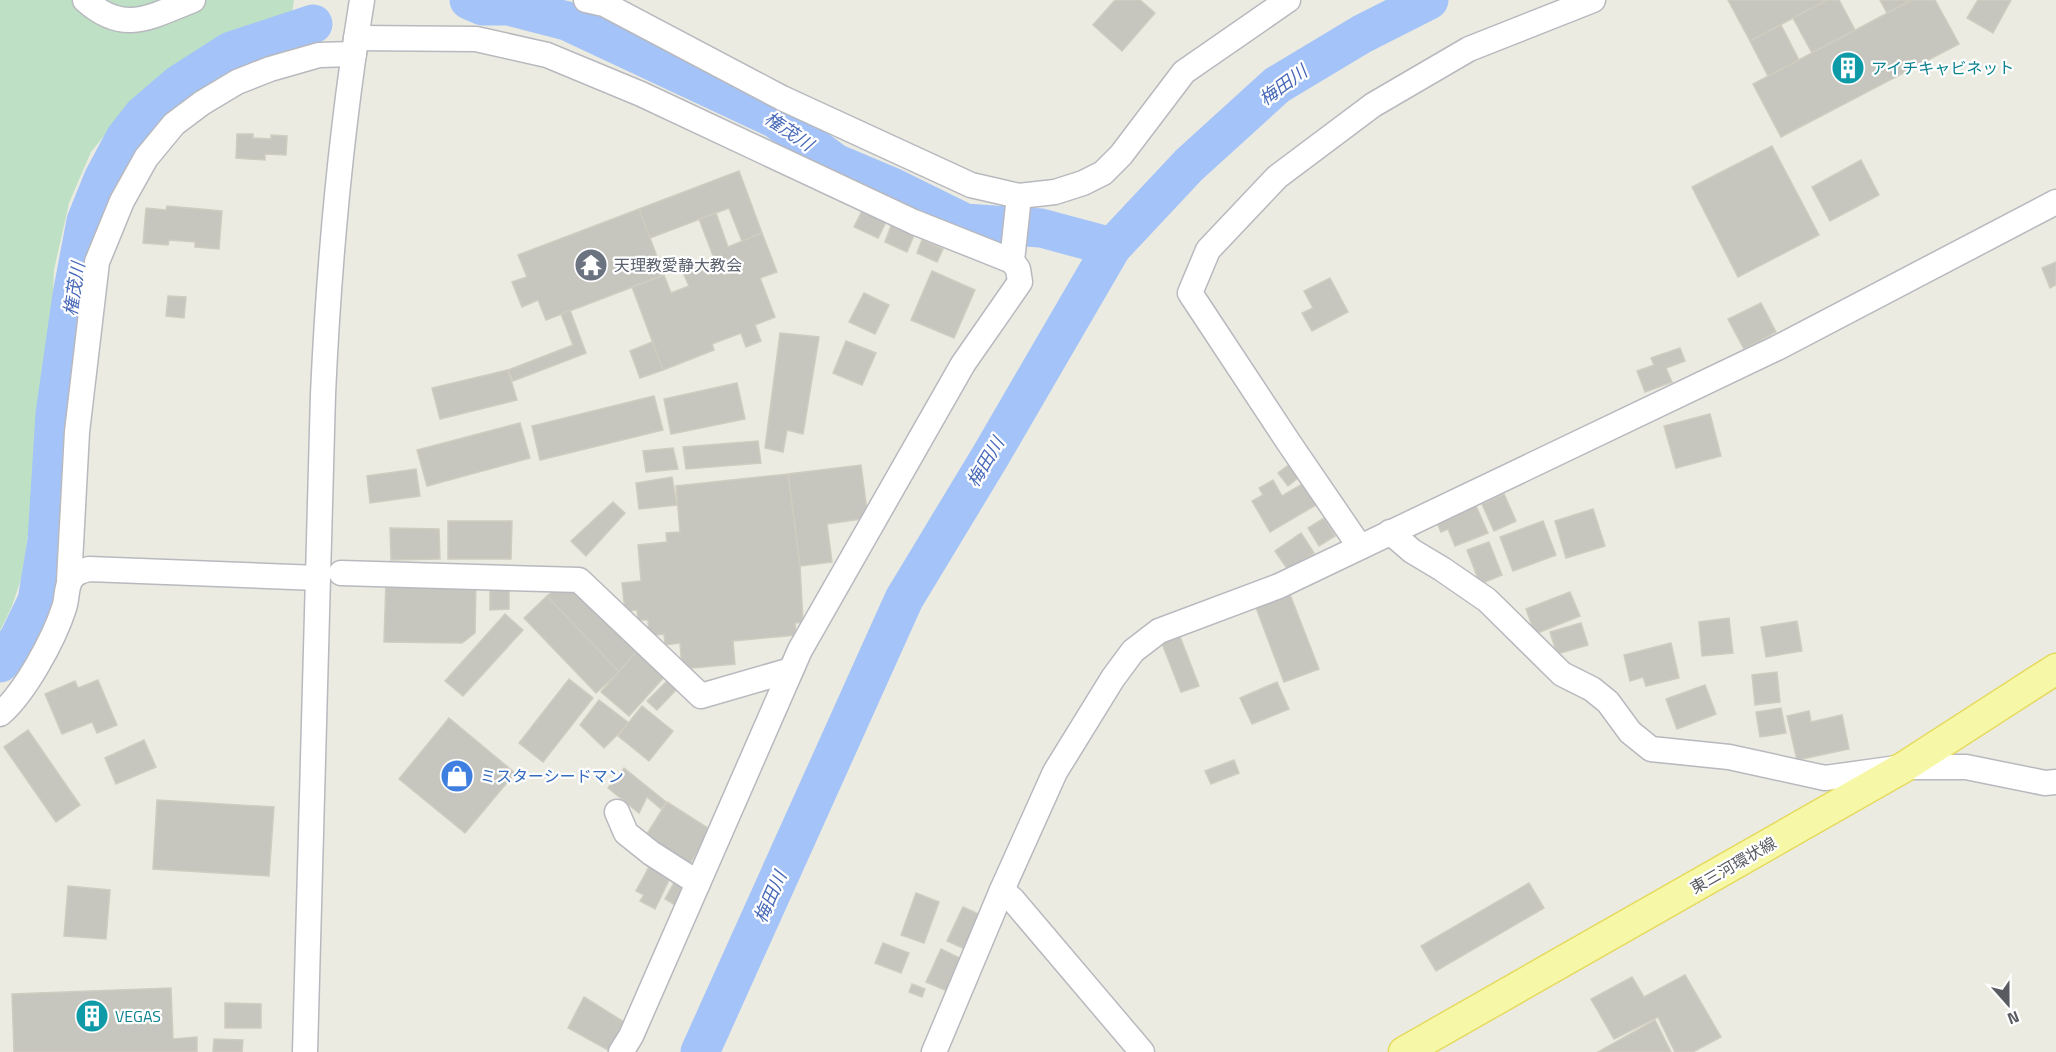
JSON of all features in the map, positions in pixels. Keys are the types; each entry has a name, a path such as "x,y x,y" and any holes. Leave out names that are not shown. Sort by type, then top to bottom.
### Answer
{"main road":[{"name":"東三河環状線","path":"1404,1052 1904,767 2056,669"}],"street":[{"path":"85,0 105,15 123,21 154,15 193,0"},
{"path":"305,1052 328,296 344,124 362,0"},
{"path":"586,0 604,4 782,99 971,185 1018,200 1055,192 1083,183 1103,173 1121,155 1184,72 1288,0"},
{"path":"1360,547 1190,293 1208,250 1277,177 1373,105 1469,49 1593,0"},
{"path":"0,714 18,693 52,637 64,607 69,581 77,432 97,262 122,201 146,158 174,124 202,103 237,82 270,69 355,46 476,39 547,55 640,94 914,222 1012,257"},
{"path":"621,1052 631,1036 806,639 963,364 1020,282 1018,269 1012,257 1018,200"},
{"path":"934,1052 1054,772 1113,678 1133,651 1159,631 1280,586 1777,348 2056,202"},
{"path":"1390,532 1412,551 1487,600 1562,674 1592,689 1608,702 1630,732 1651,749 1729,757 1825,778 1904,767 1966,767 2045,783 2056,782"},
{"path":"69,581 76,573 88,569 318,578"},
{"path":"341,573 579,580 701,696 791,670"},
{"path":"617,812 626,833 651,853 698,882"},
{"path":"1002,890 1142,1052"}],"green space":[{"path":"0,0 294,0 292,14 220,39 182,64 118,119 91,152 69,203 54,270 48,397 22,576 12,606 0,631"}],"building":[{"path":"1115,0 1140,0 1155,13 1122,51 1093,25"},
{"path":"1728,0 1827,0 1750,41"},
{"path":"1827,0 1839,0 1855,30 1812,53 1793,18"},
{"path":"1880,0 1912,0 1887,13"},
{"name":"アイチキャビネット","path":"1912,0 1935,0 1959,44 1781,137 1753,84"},
{"path":"1978,0 2011,0 1993,33 1967,18"},
{"path":"1781,25 1799,60 1768,76 1750,41"},
{"path":"237,134 253,134 253,138 271,139 271,135 287,136 286,155 265,154 265,160 236,158"},
{"path":"1772,146 1819,235 1738,277 1692,187"},
{"path":"1861,160 1879,195 1830,221 1812,187"},
{"path":"739,171 762,233 742,241 729,208 650,238 639,209"},
{"path":"167,206 222,211 219,249 195,247 195,242 169,240 168,245 143,243 146,208 166,210"},
{"name":"天理教愛静大教会","path":"639,209 664,275 546,320 538,300 522,307 512,282 527,277 518,255"},
{"path":"862,211 886,222 878,238 854,227"},
{"path":"716,213 728,247 762,233 777,272 760,278 775,317 755,325 761,341 746,347 741,333 712,344 714,350 663,370 632,287 664,275 671,293 689,286 683,273 715,261 699,219"},
{"path":"892,223 915,233 907,252 885,242"},
{"path":"922,240 943,249 937,262 917,253"},
{"path":"2056,262 2056,285 2050,288 2042,268"},
{"path":"932,271 975,290 954,338 911,320"},
{"path":"1330,278 1348,312 1312,331 1302,313 1313,308 1304,291"},
{"path":"864,293 889,305 875,334 849,322"},
{"path":"168,296 186,297 184,318 166,316"},
{"path":"1761,303 1776,332 1744,349 1728,319"},
{"path":"570,310 586,353 513,381 508,370 573,345 561,314"},
{"path":"780,333 819,337 803,434 787,430 783,452 765,448"},
{"path":"846,341 876,353 862,385 833,373"},
{"path":"652,342 663,370 640,378 630,351"},
{"path":"1680,348 1685,361 1666,368 1672,382 1645,392 1637,371 1654,365 1651,358"},
{"path":"508,370 517,400 440,419 432,388"},
{"path":"737,383 745,419 671,434 664,399"},
{"path":"654,396 663,430 540,460 532,426"},
{"path":"1710,414 1721,456 1676,468 1664,426"},
{"path":"520,423 530,458 427,486 417,450"},
{"path":"758,441 761,463 686,469 683,447"},
{"path":"673,448 678,469 646,472 643,451"},
{"path":"1290,464 1299,477 1288,486 1278,473"},
{"path":"861,465 868,518 827,524 832,562 800,566 788,474"},
{"path":"416,469 420,496 370,503 367,476"},
{"path":"788,474 800,566 803,622 795,623 796,635 733,641 735,664 682,669 680,643 665,645 664,634 649,636 648,620 638,620 637,610 625,611 622,583 641,581 638,545 667,542 666,533 680,532 676,486"},
{"path":"672,477 677,505 639,509 636,483"},
{"path":"1273,480 1282,496 1304,483 1316,505 1270,532 1252,501 1263,495 1259,488"},
{"path":"1504,494 1516,521 1494,531 1482,504"},
{"path":"1473,499 1488,533 1455,546 1448,529 1441,532 1434,516"},
{"path":"613,502 625,513 586,556 571,541"},
{"path":"1593,509 1605,546 1566,558 1555,521"},
{"path":"1324,518 1335,536 1319,546 1308,528"},
{"path":"448,521 512,521 511,559 448,559"},
{"path":"1543,521 1556,555 1513,571 1500,537"},
{"path":"390,528 439,529 440,559 391,560"},
{"path":"1301,533 1314,553 1288,570 1275,551"},
{"path":"1489,542 1502,575 1480,584 1467,550"},
{"path":"386,580 476,582 475,633 462,643 384,642"},
{"path":"490,583 509,583 509,609 490,610"},
{"path":"562,584 573,587 637,651 619,672 547,596"},
{"path":"1289,592 1319,669 1284,682 1255,605"},
{"path":"1570,592 1580,616 1535,634 1526,609"},
{"path":"547,596 619,672 596,693 524,618"},
{"path":"505,614 523,630 463,696 445,681"},
{"path":"1729,618 1733,653 1702,656 1699,622"},
{"path":"1797,621 1802,651 1766,657 1761,627"},
{"path":"1581,623 1588,645 1557,654 1550,632"},
{"path":"1179,634 1199,686 1181,692 1161,641"},
{"path":"1671,643 1679,678 1646,686 1643,677 1630,681 1624,655"},
{"path":"637,651 665,676 629,716 601,692"},
{"path":"1777,672 1780,702 1755,705 1752,675"},
{"path":"569,679 593,698 543,762 519,743"},
{"path":"98,680 117,725 97,733 92,722 62,734 45,694 75,681 78,688"},
{"path":"667,681 676,690 657,710 647,701"},
{"path":"1277,682 1289,709 1252,724 1240,698"},
{"path":"1705,685 1716,714 1677,729 1666,699"},
{"path":"599,700 629,723 604,748 580,725"},
{"path":"642,706 673,731 649,761 618,736"},
{"path":"1781,708 1786,733 1760,737 1756,712"},
{"path":"1809,711 1811,722 1842,715 1849,749 1797,760 1787,716"},
{"name":"ミスターシードマン","path":"449,718 515,773 465,833 399,779"},
{"path":"28,730 80,805 56,822 4,747"},
{"path":"144,740 156,767 116,784 105,758"},
{"path":"1234,760 1239,773 1211,784 1205,771"},
{"path":"624,768 666,802 661,809 647,797 639,813 608,788"},
{"path":"157,800 274,807 269,876 153,869"},
{"path":"667,802 711,830 689,865 645,837"},
{"path":"649,867 670,878 655,909 640,901 644,895 636,891"},
{"path":"675,881 691,890 680,908 665,899"},
{"path":"1529,883 1544,908 1436,971 1421,946"},
{"path":"68,886 110,890 106,939 64,936"},
{"path":"916,893 939,902 924,943 901,935"},
{"path":"963,907 983,916 967,950 947,941"},
{"path":"883,943 909,953 901,973 875,963"},
{"path":"941,949 966,961 952,993 926,982"},
{"path":"1685,975 1721,1037 1693,1052 1675,1052 1658,1017 1614,1039 1591,999 1632,977 1644,997"},
{"path":"912,984 925,989 922,997 909,992"},
{"name":"VEGAS","path":"171,988 173,1039 197,1037 197,1052 14,1052 12,994"},
{"path":"584,997 624,1022 608,1050 568,1028"},
{"path":"225,1003 261,1004 261,1028 225,1028"},
{"path":"1655,1020 1671,1052 1598,1052"},
{"path":"214,1039 243,1040 242,1052 213,1052"}],"waterway":[{"name":"権茂川","path":"469,0 483,6 509,6 567,21 776,119 835,163 892,187 965,223 1041,228 1112,247"},
{"name":"梅田川","path":"700,1052 904,599 1112,247 1189,165 1277,85 1362,34 1429,0"},
{"name":"権茂川","path":"0,663 18,640 37,601 47,541 55,414 72,295 86,221 103,179 125,138 143,115 178,85 231,51 313,24"}],"place":[{"name":"アイチキャビネット","path":"1848,68"},
{"name":"天理教愛静大教会","path":"591,265"},
{"name":"ミスターシードマン","path":"457,776"},
{"name":"VEGAS","path":"92,1016"}]}
